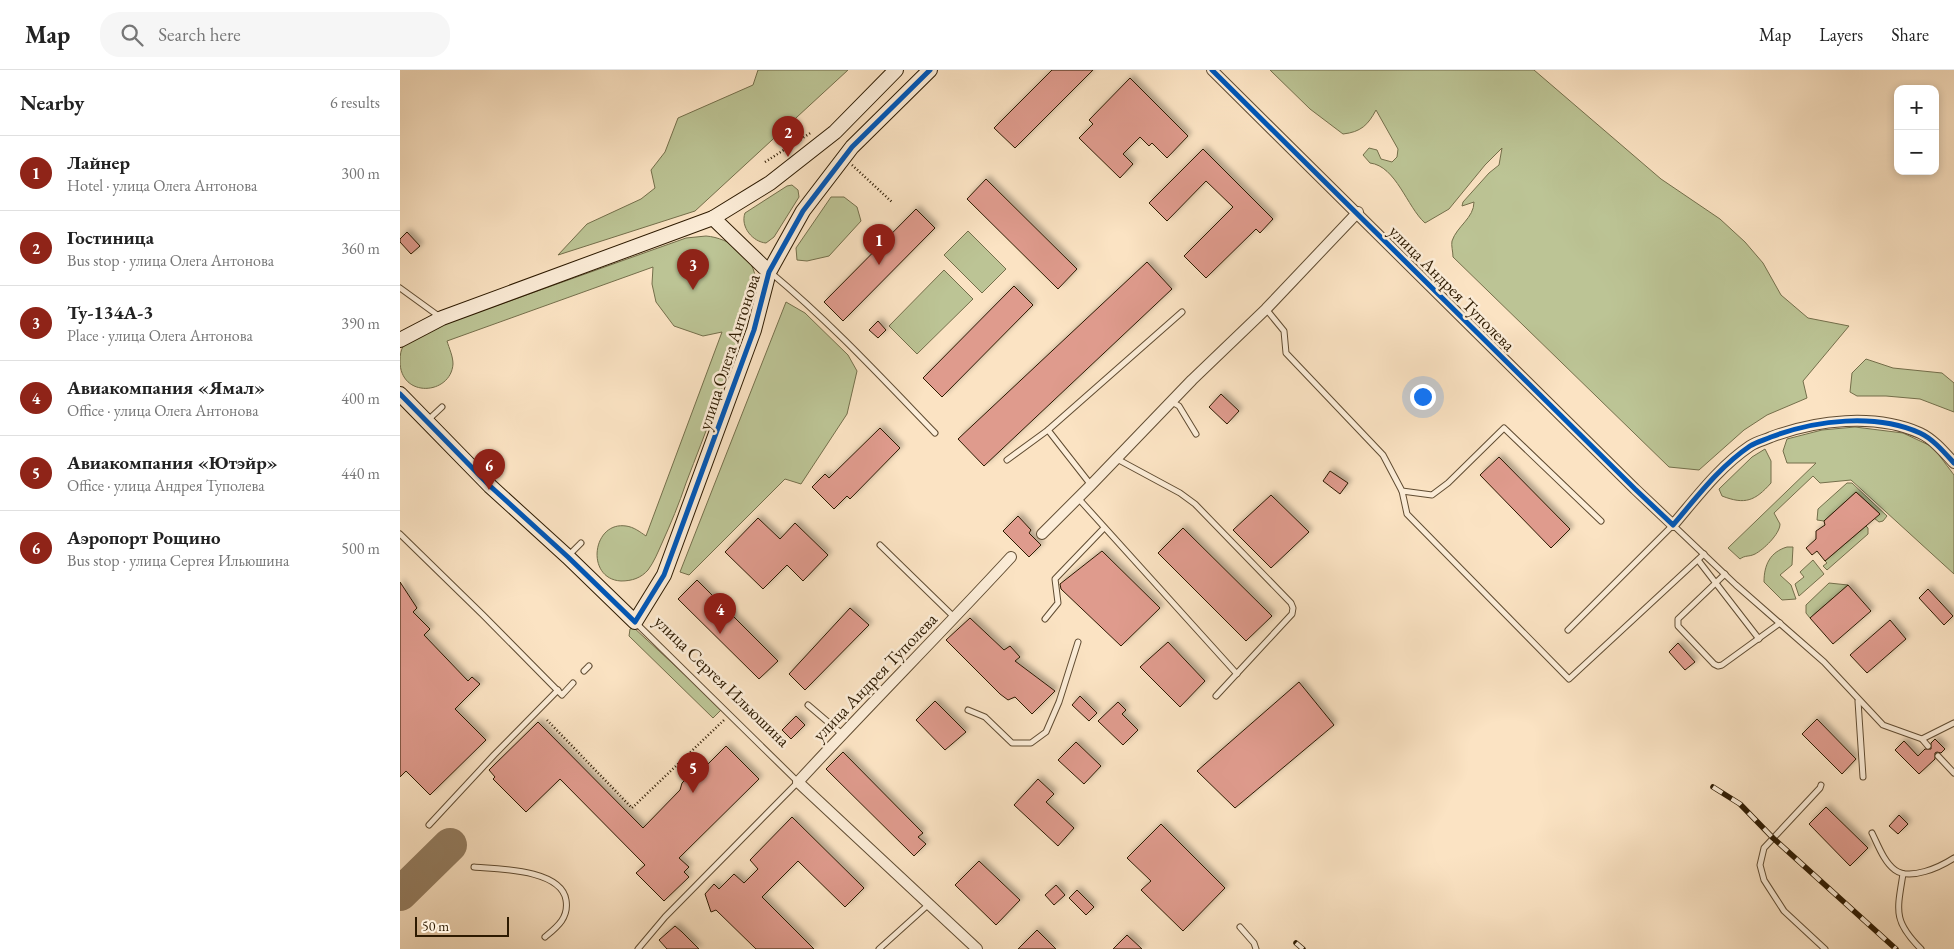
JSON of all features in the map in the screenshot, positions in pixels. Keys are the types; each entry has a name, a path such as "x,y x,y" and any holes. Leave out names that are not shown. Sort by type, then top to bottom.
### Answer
{"street":[{"path":"400,340 442,318 713,218 770,183 835,132 896,70"},
{"name":"улица Олега Антонова","path":"635,622 664,575 754,330 769,272 803,211 852,147 930,70"},
{"name":"улица Андрея Туполева","path":"1212,70 1358,212 1634,489 1673,525"},
{"path":"1042,534 1266,308 1358,212"},
{"path":"713,218 769,272"},
{"name":"улица Сергея Ильюшина","path":"400,394 490,486 568,556 635,622"},
{"path":"1673,525 1723,467 1752,445 1780,434 1817,424 1859,422 1892,424 1921,433 1939,447 1954,463"},
{"name":"улица Андрея Туполева","path":"798,782 1011,557"},
{"name":"улица Сергея Ильюшина","path":"798,782 977,949"}],"lane":[{"path":"769,272 802,299 850,344 935,432"},
{"path":"400,288 442,318"},
{"path":"1266,308 1284,331 1286,354 1383,455 1402,491 1407,514 1569,679 1704,554"},
{"path":"1007,460 1048,430 1182,312"},
{"path":"1172,402 1179,406 1196,434"},
{"path":"427,421 442,406"},
{"path":"1402,491 1432,495 1448,483 1504,428 1601,521"},
{"path":"1048,430 1091,485"},
{"path":"1117,458 1196,504 1291,603 1293,608 1292,614 1216,696"},
{"path":"1078,498 1237,674"},
{"path":"1568,630 1673,525 1824,662 1883,725 1922,739 1928,746"},
{"path":"1045,619 1058,603 1055,579 1104,528"},
{"path":"400,534 562,695 573,683"},
{"path":"568,556 581,543"},
{"path":"880,545 955,618"},
{"path":"1698,560 1759,639"},
{"path":"1725,574 1678,619 1678,626 1718,666 1780,623"},
{"name":"улица Сергея Ильюшина","path":"635,622 798,782"},
{"path":"968,710 985,717 1012,743 1031,743 1046,732 1059,702 1078,642"},
{"path":"584,671 589,666"},
{"path":"429,825 558,690"},
{"path":"1858,700 1863,777"},
{"path":"808,706 842,734"},
{"path":"1922,739 1954,723"},
{"path":"1938,756 1954,772"},
{"name":"улица Андрея Туполева","path":"638,949 664,917 798,782"},
{"path":"1821,785 1764,848 1760,865 1764,880 1784,911 1825,949"},
{"path":"1872,833 1894,869 1903,874 1933,869 1942,866 1954,858"},
{"path":"474,868 526,872 544,877 557,884 565,894 567,906 564,917 559,925 545,937"},
{"path":"1903,874 1898,917 1907,935 1921,949"},
{"path":"879,949 929,904"},
{"path":"1240,927 1254,943 1256,949"}],"path":[{"path":"765,162 819,128"},
{"path":"856,160 852,165 893,204"},
{"path":"546,720 632,808 724,720"}],"green space":[{"path":"758,70 848,70 695,211 558,255 587,224 641,199 655,188 651,170 665,152 678,118 753,85"},
{"path":"1270,70 1534,70 1661,179 1720,219 1745,242 1763,263 1781,295 1808,318 1849,326 1803,381 1807,398 1767,415 1744,430 1699,470 1669,467 1453,257 1452,241 1471,213 1474,202 1462,206 1463,202 1489,173 1499,165 1502,148 1485,165 1449,209 1425,223 1387,171 1370,163 1363,155 1369,148 1377,150 1381,159 1392,162 1397,157 1398,149 1376,110 1363,127 1355,132 1343,134 1310,109"},
{"path":"792,185 798,190 799,197 774,237 766,243 752,237 744,223 745,213 787,186"},
{"path":"831,197 844,197 857,207 861,221 829,256 807,261 797,260 796,248"},
{"path":"968,231 1006,269 982,293 944,255"},
{"path":"706,236 724,240 740,250 746,257 755,273 755,294 678,506 650,567 633,580 621,581 609,578 602,571 598,561 597,551 600,541 606,532 615,527 626,526 646,536 722,332 703,336 674,326 656,302 652,284 653,267 447,341 453,364 450,374 444,382 435,387 416,387 408,382 402,373 400,361 402,349 405,343 414,335 686,238"},
{"path":"944,270 973,299 917,354 889,326"},
{"path":"786,302 805,313 848,355 857,371 847,414 801,484 785,479 689,575 680,572"},
{"path":"1866,359 1893,368 1942,373 1954,383 1954,412 1920,399 1857,396 1850,392 1852,373"},
{"path":"1855,427 1903,433 1933,447 1954,475 1954,574 1851,480 1820,483 1813,476 1774,513 1780,524 1779,528 1774,537 1762,549 1755,554 1740,559 1728,548 1816,463 1787,463 1783,451 1787,439 1822,430"},
{"path":"1765,449 1771,461 1771,483 1760,494 1749,500 1743,501 1722,496 1719,489 1752,457"},
{"path":"1847,483 1852,483 1887,516 1883,521 1879,522 1874,518 1879,513 1856,492 1824,521 1817,520 1818,509"},
{"path":"1866,526 1868,534 1827,570 1823,566 1827,563 1825,561"},
{"path":"1787,547 1793,547 1792,565 1780,575 1791,585 1796,599 1782,600 1764,582 1764,576 1772,556"},
{"path":"1813,560 1824,574 1799,596 1795,584 1804,577 1800,572"},
{"path":"1829,583 1848,585 1810,618 1806,613 1806,605"},
{"path":"633,627 722,709 713,718 629,636 630,629"}],"building":[{"path":"1052,70 1093,70 1015,148 994,128"},
{"path":"1130,78 1188,136 1167,158 1152,143 1149,146 1140,137 1123,154 1133,164 1120,178 1079,138 1093,124 1089,120"},
{"path":"1203,149 1273,219 1260,233 1256,229 1206,278 1184,256 1233,207 1206,181 1167,221 1149,203"},
{"path":"986,179 1077,269 1058,289 967,199"},
{"path":"916,209 935,228 843,321 824,302"},
{"path":"407,232 420,246 411,254 400,242 400,239"},
{"path":"1147,262 1172,289 984,466 958,439"},
{"path":"1014,286 1033,305 942,397 923,378"},
{"path":"878,321 886,330 878,338 869,330"},
{"path":"1221,394 1239,411 1227,424 1209,407"},
{"path":"880,428 900,448 850,499 847,496 834,509 812,487 825,474 829,478"},
{"path":"1499,457 1570,529 1551,548 1480,475"},
{"path":"1330,471 1348,483 1340,494 1323,481"},
{"path":"1856,492 1880,514 1825,561 1817,551 1812,555 1806,548 1816,539 1816,531 1825,525 1824,521"},
{"path":"1271,495 1309,532 1271,568 1233,530"},
{"path":"1018,516 1031,530 1029,533 1041,545 1029,557 1003,531"},
{"path":"758,518 780,539 795,523 828,555 803,581 787,565 763,589 725,552"},
{"path":"1183,528 1272,616 1246,641 1158,553"},
{"path":"1102,551 1160,608 1121,646 1061,589 1060,584"},
{"path":"697,580 778,661 759,679 678,599"},
{"path":"400,582 417,608 413,612 430,629 424,635 468,681 472,677 480,684 455,709 486,740 430,795 406,771 400,777"},
{"path":"1848,585 1871,611 1833,644 1810,618"},
{"path":"1928,589 1953,616 1944,625 1919,598"},
{"path":"850,608 869,625 805,690 789,674"},
{"path":"970,618 1004,650 1010,646 1020,657 1015,661 1055,691 1032,714 1015,697 1008,700 1000,694 946,640"},
{"path":"1890,620 1906,639 1867,673 1850,655"},
{"path":"1168,642 1205,681 1180,707 1140,667"},
{"path":"1678,643 1695,662 1685,670 1669,652"},
{"path":"1299,682 1334,725 1235,808 1197,771"},
{"path":"1080,696 1097,713 1089,721 1072,705"},
{"path":"935,701 966,732 945,750 916,720"},
{"path":"1118,702 1126,710 1122,714 1138,730 1123,745 1098,721"},
{"path":"796,716 805,725 791,739 782,730"},
{"path":"1817,719 1856,759 1842,774 1802,734"},
{"path":"538,722 643,828 680,790 682,783 688,777 697,775 726,746 759,779 679,858 689,867 684,872 689,877 664,901 636,873 645,865 560,779 526,812 493,779 495,777 489,770"},
{"path":"1935,739 1945,749 1941,753 1935,753 1935,759 1919,774 1895,750 1904,741 1918,756 1925,749 1931,749 1931,743"},
{"path":"1076,742 1101,766 1084,784 1058,760"},
{"path":"843,752 923,833 918,837 926,844 914,856 826,769"},
{"path":"1038,779 1054,794 1046,802 1074,828 1058,846 1014,805"},
{"path":"1826,807 1868,848 1850,866 1809,824"},
{"path":"1899,815 1908,824 1898,834 1889,826"},
{"path":"792,817 864,888 845,907 798,861 762,897 814,949 756,949 716,910 711,912 705,894 714,884 719,889 734,874 744,883 758,869 750,860"},
{"path":"1161,824 1225,888 1183,931 1141,890 1151,881 1127,858"},
{"path":"979,861 1020,900 996,925 955,885"},
{"path":"1056,885 1065,895 1054,905 1045,895"},
{"path":"1077,890 1094,907 1086,915 1069,898"},
{"path":"675,926 699,949 667,949 659,940"},
{"path":"1037,930 1056,949 1018,949"},
{"path":"1127,935 1142,949 1113,949"}],"taxiway":[{"path":"400,894 450,845"}],"railway":[{"path":"1713,787 1740,804 1773,838 1896,949"},
{"path":"1296,943 1303,949"}],"cycle path":[{"path":"400,394 490,486 568,557 635,622 664,575 754,330 769,272 803,211 852,147 930,70"},
{"path":"1212,70 1673,525 1718,473 1739,454 1757,442 1807,426 1846,421 1865,421 1903,427 1920,433 1929,439 1954,463"}],"place":[{"name":"Гостиница","path":"788,157"},
{"name":"Лайнер","path":"879,265"},
{"name":"Ту-134А-3","path":"693,290"},
{"name":"Аэропорт Рощино","path":"489,490"},
{"name":"Авиакомпания «Ямал»","path":"720,634"},
{"name":"Авиакомпания «Ютэйр»","path":"693,793"}]}
